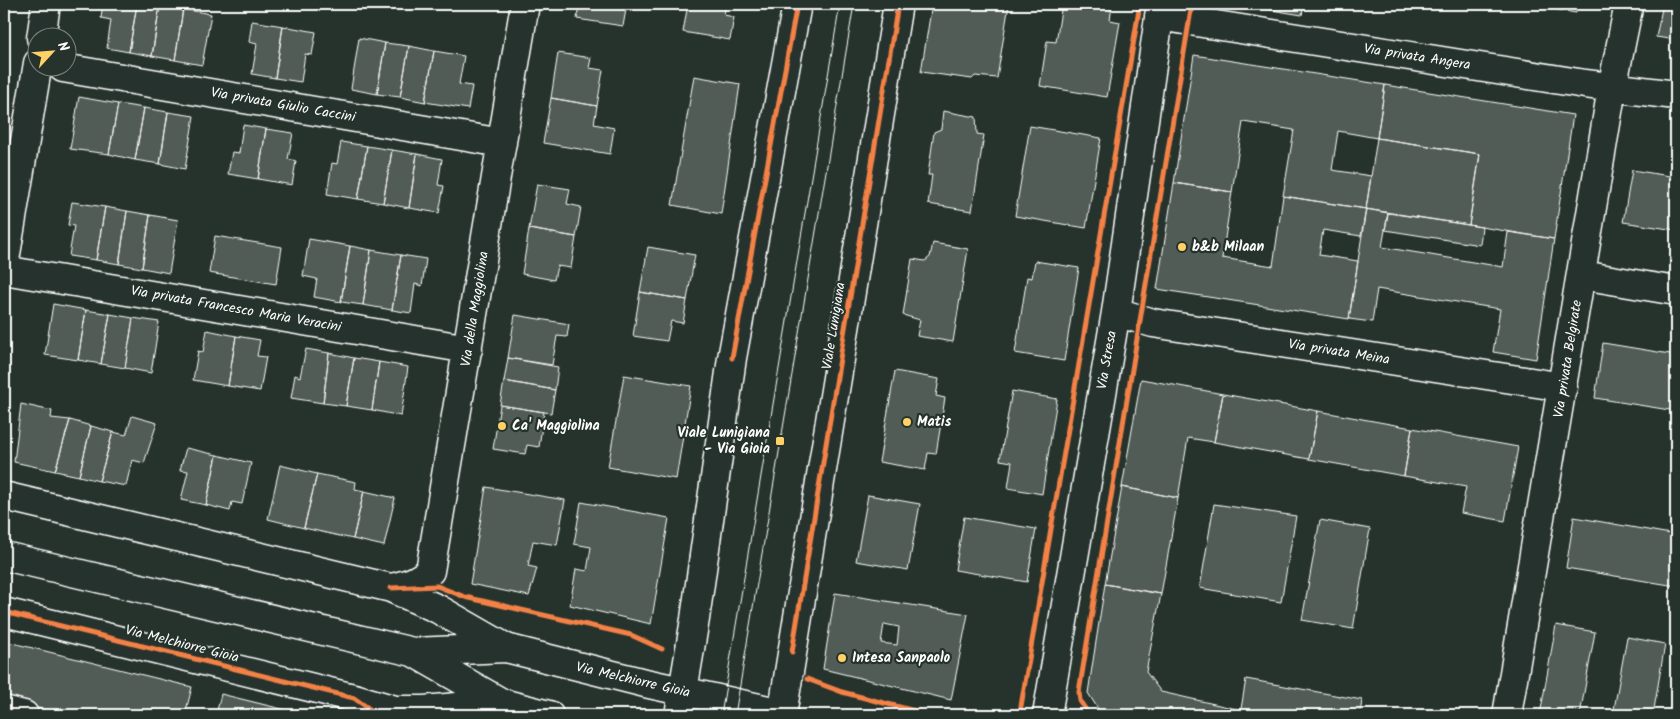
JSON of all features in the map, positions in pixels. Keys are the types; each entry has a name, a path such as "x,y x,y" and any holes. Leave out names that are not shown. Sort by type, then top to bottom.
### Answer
{"street":[{"path":"42,28 46,4"},
{"name":"Via della Maggiolina","path":"391,588 412,584 430,571 525,4"},
{"path":"681,704 732,358 797,4"},
{"name":"Viale Lunigiana","path":"785,715 898,4"},
{"name":"Via privata Belgirate","path":"1507,715 1612,88 1629,4"},
{"name":"Via privata Angera","path":"1160,10 1612,88 1676,94"},
{"name":"Via Stresa","path":"1047,715 1116,312 1160,10"},
{"name":"Via privata Giulio Caccini","path":"78,71 502,143"},
{"path":"4,266 8,212 35,78"},
{"name":"Via privata Francesco Maria Veracini","path":"4,270 468,349"},
{"path":"1582,275 1676,291"},
{"name":"Via privata Meina","path":"1116,312 1162,324 1563,387"},
{"name":"Via Melchiorre Gioia","path":"4,496 391,588 438,609 506,648 681,704 785,715"},
{"name":"Via Melchiorre Gioia","path":"4,556 413,652 506,648"},
{"name":"Via Melchiorre Gioia","path":"4,612 395,710 424,710 502,703"},
{"name":"Via Melchiorre Gioia","path":"413,652 502,703 549,715"},
{"path":"4,710 24,715"}],"building":[{"path":"103,4 137,4 129,52 107,48 111,20 101,18"},
{"path":"137,4 160,5 152,56 129,52"},
{"path":"579,4 627,4 623,26 577,19"},
{"path":"688,4 726,4 724,15 734,17 730,40 683,32"},
{"path":"932,4 1009,4 997,78 975,76 972,79 921,72"},
{"path":"1062,4 1112,5 1110,20 1120,22 1107,97 1040,86 1047,41 1056,42"},
{"path":"1236,4 1304,4 1302,15"},
{"path":"1522,4 1578,4 1576,13"},
{"path":"1663,4 1676,4 1676,40 1656,37"},
{"path":"160,5 183,9 175,60 152,56"},
{"path":"183,9 211,14 202,65 175,60"},
{"path":"252,21 283,26 275,78 252,74 257,44 249,42"},
{"path":"283,26 316,32 312,55 305,54 301,82 275,78"},
{"path":"359,38 385,43 377,94 351,89"},
{"path":"385,43 409,46 400,97 377,94"},
{"path":"409,46 434,51 425,102 400,97"},
{"path":"434,51 464,56 459,84 472,86 468,109 425,102"},
{"path":"558,53 591,58 589,68 603,70 597,106 551,98"},
{"path":"1194,55 1385,85 1377,138 1338,131 1332,170 1371,176 1366,209 1283,196 1294,130 1243,122 1232,192 1174,183"},
{"path":"694,76 740,84 721,214 672,205"},
{"path":"1385,85 1573,115 1554,239 1469,225 1480,154 1377,138"},
{"path":"79,97 118,104 109,154 70,149"},
{"path":"551,98 597,106 594,124 614,128 610,154 543,143"},
{"path":"118,104 144,108 135,160 109,154"},
{"path":"144,108 168,112 160,164 135,160"},
{"path":"943,111 976,117 977,134 984,135 972,211 928,204 932,175 928,175 934,132 941,129"},
{"path":"168,112 194,116 185,169 160,164"},
{"path":"243,125 266,129 258,179 228,174 232,152 239,153"},
{"path":"1030,126 1101,138 1086,228 1015,216"},
{"path":"266,129 293,133 288,159 296,161 292,185 258,179"},
{"path":"1377,138 1480,154 1469,225 1366,209"},
{"path":"341,142 367,146 358,199 327,194 332,163 337,164"},
{"path":"367,146 392,150 383,203 358,199"},
{"path":"392,150 417,154 409,208 383,203"},
{"path":"417,154 442,159 438,185 444,186 439,213 409,208"},
{"path":"1632,170 1676,177 1676,230 1623,222"},
{"path":"1174,183 1232,192 1222,258 1273,266 1283,196 1366,209 1361,236 1323,230 1319,255 1358,261 1349,319 1157,289"},
{"path":"537,184 570,189 567,204 581,207 576,237 529,229"},
{"path":"72,202 105,207 96,260 69,256 74,226 68,225"},
{"path":"105,207 127,211 119,264 96,260"},
{"path":"1366,209 1388,213 1382,247 1503,267 1508,232 1554,239 1536,359 1493,352 1500,309 1377,289 1372,322 1349,319"},
{"path":"127,211 150,215 142,268 119,264"},
{"path":"1388,213 1482,227 1480,245 1385,230"},
{"path":"150,215 178,220 169,273 142,268"},
{"path":"529,229 576,237 571,268 557,266 554,280 522,274"},
{"path":"215,236 282,247 276,284 209,273"},
{"path":"309,239 350,246 341,302 314,297 317,279 303,276"},
{"path":"933,243 968,249 953,342 917,336 920,320 903,315 912,259 925,261 930,257"},
{"path":"350,246 371,250 363,305 341,302"},
{"path":"648,247 695,255 687,300 640,292"},
{"path":"371,250 401,255 392,310 363,305"},
{"path":"401,255 426,259 422,286 415,284 411,313 392,310"},
{"path":"1035,261 1079,268 1064,361 1015,353 1027,277 1032,278"},
{"path":"640,292 687,300 683,323 671,321 667,341 633,336"},
{"path":"53,304 86,310 78,360 45,355"},
{"path":"86,310 110,314 101,364 78,360"},
{"path":"110,314 133,318 125,368 101,364"},
{"path":"515,315 569,324 567,337 557,336 552,365 508,358"},
{"path":"133,318 159,322 151,373 125,368"},
{"path":"207,330 236,336 228,386 193,380 198,351 203,352"},
{"path":"236,336 260,340 257,356 266,357 260,391 228,386"},
{"path":"1603,343 1676,355 1676,411 1595,398"},
{"path":"306,349 329,353 323,403 291,398 295,375 300,377"},
{"path":"329,353 354,358 346,406 323,403"},
{"path":"354,358 379,362 372,410 346,406"},
{"path":"508,358 558,367 555,390 504,381"},
{"path":"379,362 408,367 401,416 372,410"},
{"path":"895,371 939,379 936,396 945,398 936,454 928,453 925,470 879,462"},
{"path":"624,375 691,386 676,479 608,467"},
{"path":"1141,379 1223,394 1214,442 1188,438 1178,498 1122,487"},
{"path":"504,381 555,390 551,413 500,405"},
{"path":"1012,391 1057,399 1042,494 1008,488 1012,462 1000,460"},
{"path":"1223,394 1318,411 1309,459 1214,442"},
{"path":"21,404 52,411 51,418 70,420 55,471 14,462"},
{"path":"500,405 544,412 539,447 527,445 525,454 493,449"},
{"path":"1318,411 1412,428 1404,476 1309,459"},
{"path":"132,416 157,423 144,463 132,460 126,486 99,481 113,432 126,435"},
{"path":"70,420 91,426 79,476 55,471"},
{"path":"91,426 113,432 99,481 79,476"},
{"path":"1412,428 1518,447 1505,521 1461,513 1466,487 1404,476"},
{"path":"186,448 217,455 206,505 181,500 188,471 180,470"},
{"path":"217,455 251,463 242,504 232,502 230,511 206,505"},
{"path":"280,465 317,474 304,528 268,519"},
{"path":"317,474 356,482 355,489 364,491 353,539 304,528"},
{"path":"486,487 565,500 557,545 533,541 528,566 537,568 529,596 470,584"},
{"path":"1122,487 1178,498 1161,594 1105,584"},
{"path":"364,491 395,498 384,546 353,539"},
{"path":"868,495 920,504 908,570 856,561"},
{"path":"581,502 669,518 651,624 570,605 576,569 587,571 591,547 574,544"},
{"path":"1214,504 1296,516 1281,602 1200,588"},
{"path":"964,517 1036,529 1027,582 955,570"},
{"path":"1574,517 1676,535 1676,586 1566,568"},
{"path":"1320,520 1370,529 1353,629 1302,620"},
{"path":"1105,584 1161,594 1146,672 1161,692 1241,710 1240,715 1102,715 1088,693"},
{"path":"835,593 968,614 951,700 823,669","holes":["884,624 899,627 897,645 881,643"]},
{"path":"1556,625 1595,632 1580,715 1540,715"},
{"path":"1627,637 1665,644 1653,715 1613,715"},
{"path":"4,641 192,687 185,715 67,715 4,700"},
{"path":"1246,679 1362,700 1360,715 1240,715"},
{"path":"221,694 306,715 216,715"}],"tram line":[{"path":"721,715 840,4"},
{"path":"735,715 854,4"}],"cycle path":[{"path":"732,358 797,4"},
{"path":"792,652 898,4"},
{"path":"1017,715 1020,712 1140,4"},
{"path":"1089,715 1080,701 1079,692 1192,4"},
{"path":"391,588 437,586 465,597 631,635 662,649"},
{"path":"4,612 354,698 378,715"},
{"path":"807,679 842,692 930,715"}],"place":[{"name":"b&b Milaan","path":"1182,247"},
{"name":"Matis","path":"907,422"},
{"name":"Ca' Maggiolina","path":"502,426"},
{"name":"Viale Lunigiana - Via Gioia","path":"780,441"},
{"name":"Intesa Sanpaolo","path":"842,658"}]}
